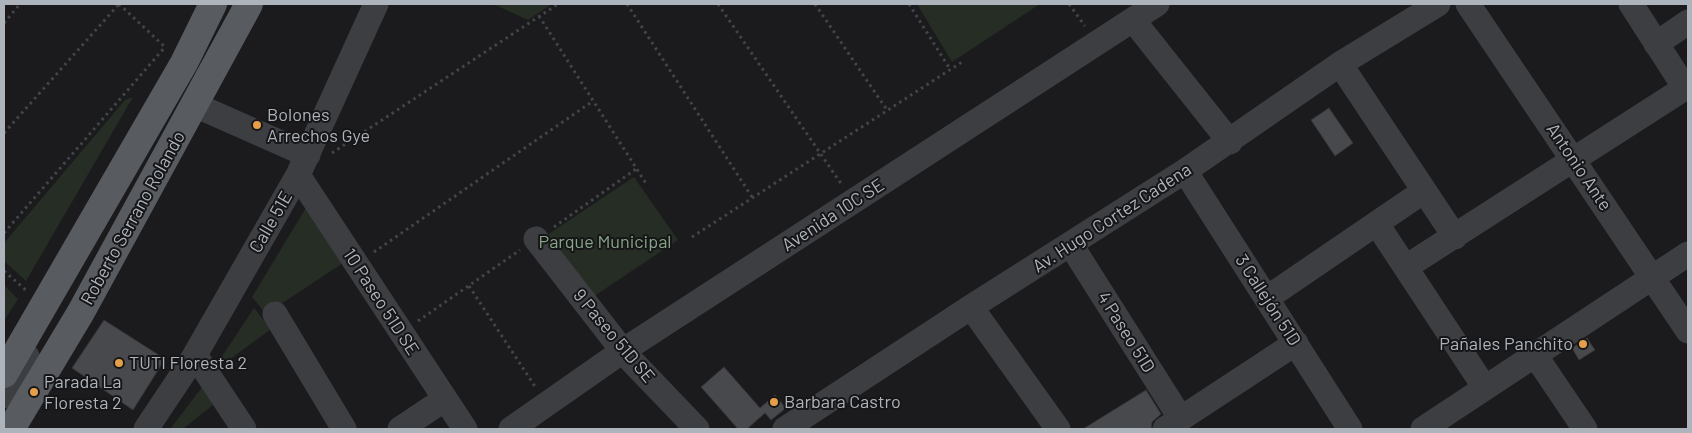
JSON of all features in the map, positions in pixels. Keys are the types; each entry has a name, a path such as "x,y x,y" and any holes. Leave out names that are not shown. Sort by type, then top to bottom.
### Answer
{"main road":[{"name":"Roberto Serrano Rolando","path":"4,374 46,302 174,55 213,4"},
{"name":"Roberto Serrano Rolando","path":"11,429 81,312 249,4"}],"street":[{"name":"Roberto Serrano Rolando","path":"4,396 226,4"},
{"name":"Roberto Serrano Rolando","path":"4,422 74,306 240,4"},
{"name":"Calle 51E","path":"146,429 195,355 303,165 376,4"},
{"name":"Avenida 10C SE","path":"511,429 624,350 1157,4"},
{"name":"Av. Hugo Cortez Cadena","path":"790,428 972,307 1230,142 1340,64 1438,4"},
{"name":"Antonio Ante","path":"1468,4 1688,331"},
{"path":"1406,267 1687,87 1656,44 1631,4"},
{"path":"1133,20 1230,142"},
{"path":"1656,44 1688,22"},
{"path":"1340,64 1455,237"},
{"path":"195,105 303,165"},
{"name":"10 Paseo 51D SE","path":"303,165 356,264 464,429"},
{"name":"3 Callejón 51D","path":"1185,171 1350,429"},
{"path":"1267,298 1424,192"},
{"path":"1377,224 1485,388"},
{"name":"9 Paseo 51D SE","path":"536,239 624,350 697,429"},
{"name":"4 Paseo 51D","path":"1071,245 1173,424"},
{"path":"1423,429 1688,254"},
{"path":"972,307 1058,429"},
{"path":"275,314 344,429"},
{"path":"1173,424 1296,343"},
{"path":"195,355 244,429"},
{"path":"1535,355 1585,429"},
{"path":"400,429 445,399"}],"path":[{"path":"4,22 20,4"},
{"path":"4,133 119,4 174,55 4,232"},
{"path":"303,165 558,4"},
{"path":"627,4 752,197"},
{"path":"718,4 854,202"},
{"path":"815,4 887,110"},
{"path":"909,4 950,69"},
{"path":"1070,4 1096,43"},
{"path":"539,16 647,186"},
{"path":"692,236 962,62"},
{"path":"356,264 594,102"},
{"path":"4,271 23,289 46,302"},
{"path":"469,286 547,405"}],"green space":[{"path":"493,4 552,4 528,20"},
{"path":"917,4 1040,4 952,62"},
{"path":"133,97 26,281 4,261 4,243 125,100"},
{"name":"Parque Municipal","path":"634,177 678,240 590,299 541,239"},
{"path":"307,206 343,263 266,314 252,297"},
{"path":"4,285 18,299 4,321"},
{"path":"254,308 271,329 222,365 219,361"},
{"path":"206,382 218,401 183,429 170,429"}],"building":[{"path":"1329,108 1353,143 1335,156 1311,120"},
{"name":"TUTI Floresta 2","path":"104,320 165,359 133,410 72,368"},
{"path":"1587,338 1595,350 1579,360 1572,348"},
{"path":"724,367 760,408 775,395 786,408 771,420 765,413 747,429 738,429 701,387"},
{"path":"1146,390 1161,414 1152,422 1151,429 1083,429"}],"place":[{"name":"Bolones Arrechos Gye","path":"257,125"},
{"name":"Pañales Panchito","path":"1583,344"},
{"name":"TUTI Floresta 2","path":"119,363"},
{"name":"Parada La Floresta 2","path":"34,392"},
{"name":"Barbara Castro","path":"774,402"}]}
